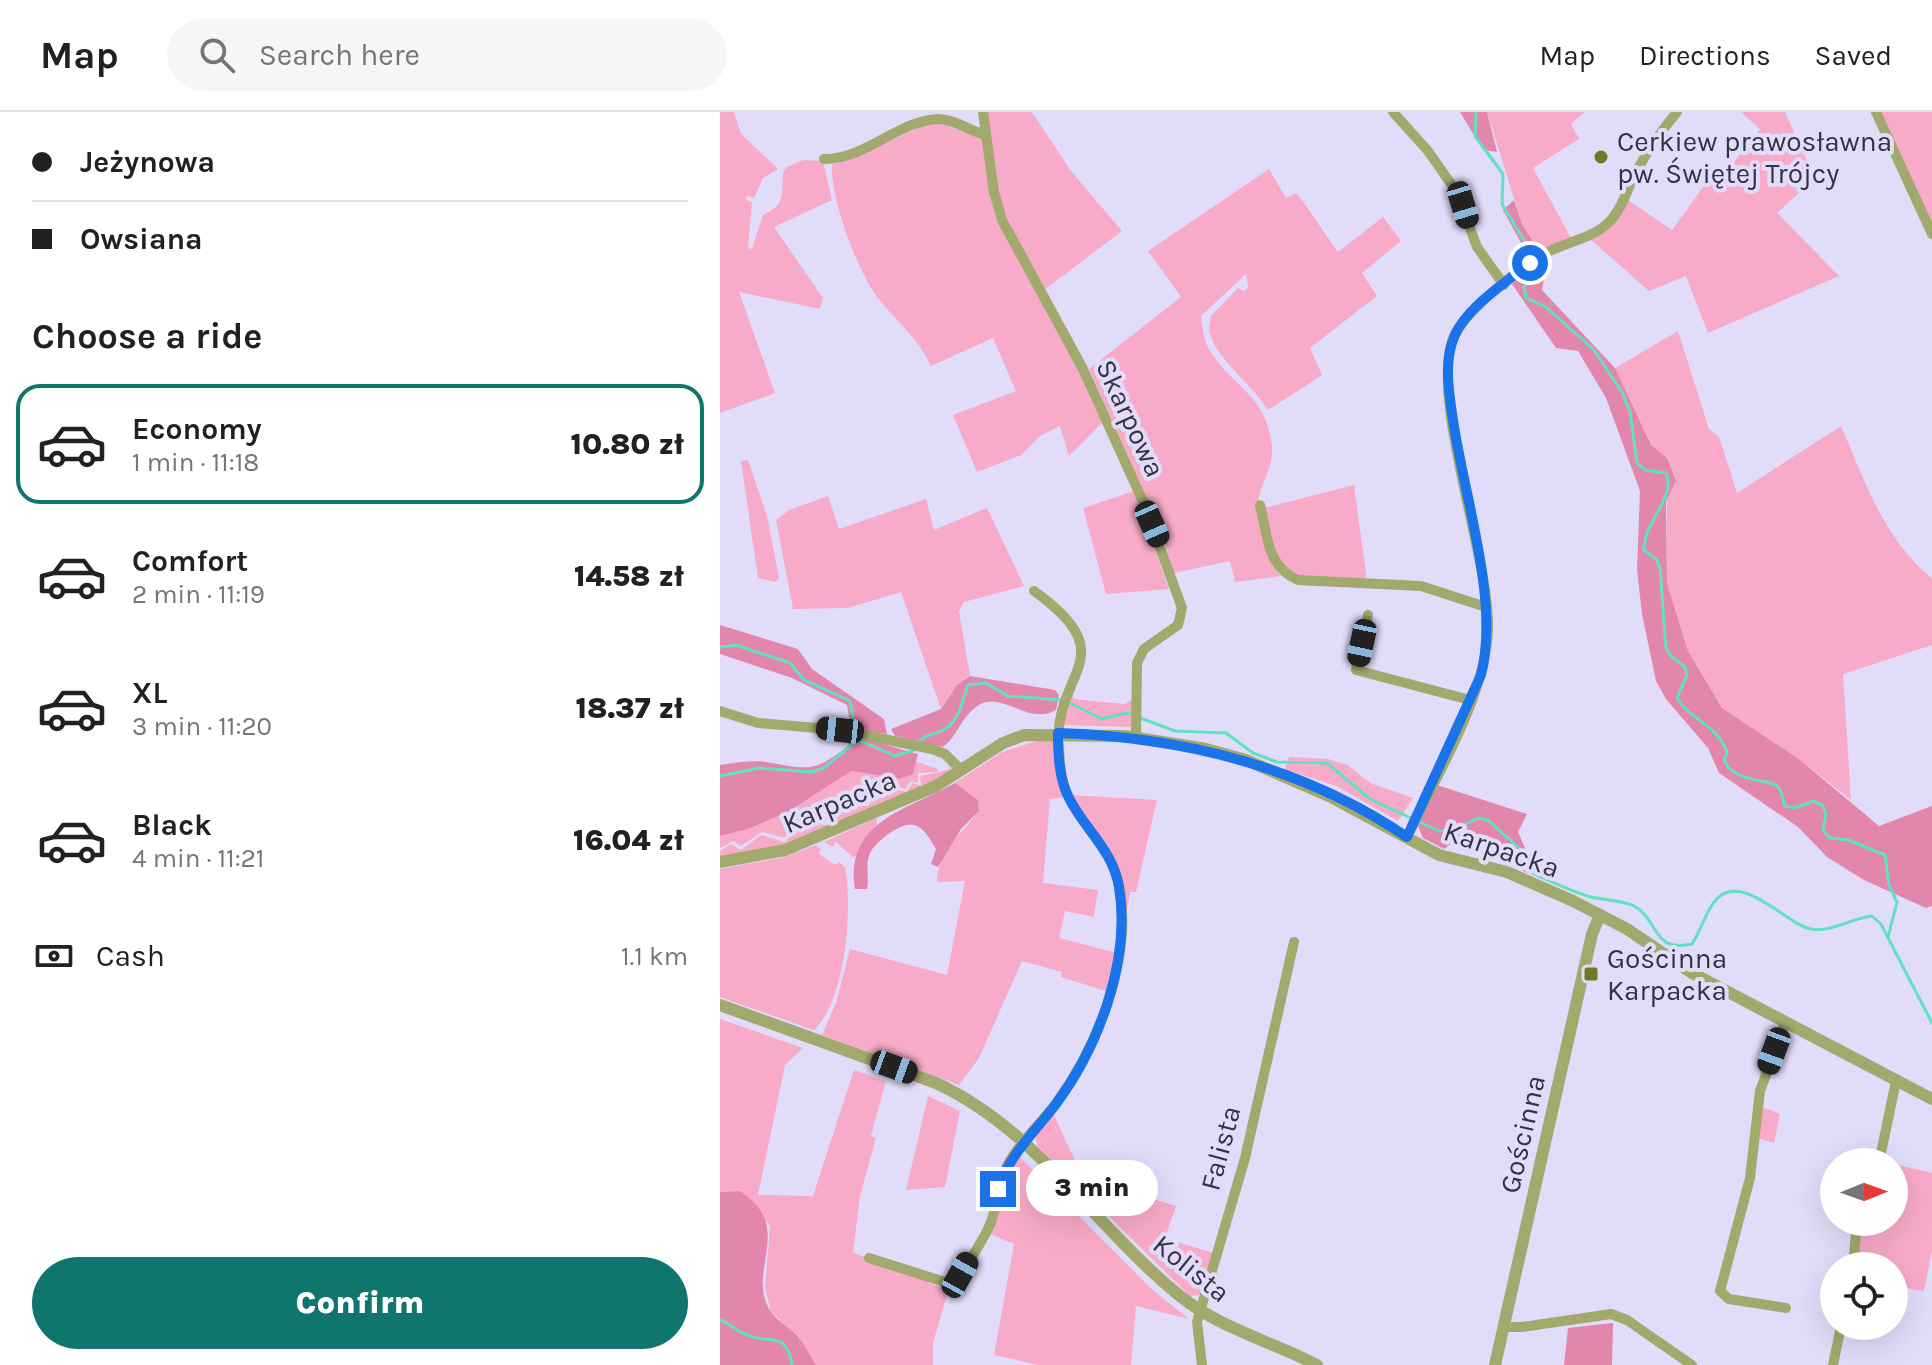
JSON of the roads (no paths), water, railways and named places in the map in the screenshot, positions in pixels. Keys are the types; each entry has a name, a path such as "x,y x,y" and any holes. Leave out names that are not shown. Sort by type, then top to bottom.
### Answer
{"street":[{"name":"Skarpowa","path":"983,112 994,192 1002,220 1099,402 1160,541 1182,608 1178,625 1140,655 1136,672 1136,731"},
{"path":"1393,112 1428,151 1456,191 1477,247 1504,285"},
{"path":"1876,112 1932,234"},
{"path":"1407,837 1470,700 1485,659 1486,607 1459,459 1449,362 1455,333 1534,260 1585,237 1611,220 1648,150 1672,114"},
{"path":"824,159 847,158 935,119 955,122 986,135"},
{"path":"1260,505 1275,565 1283,574 1298,580 1421,586 1486,607"},
{"path":"869,1258 945,1282 957,1279 990,1223 1004,1171 1056,1104 1090,1045 1118,959 1123,924 1114,867 1065,789 1058,733 1058,720 1080,663 1080,637 1057,608 1034,591"},
{"path":"1368,615 1356,670 1470,700"},
{"path":"720,711 758,723 840,730 923,747 945,754 961,770"},
{"name":"Karpacka","path":"720,862 785,850 923,792 1014,737 1136,731 1246,760 1365,813 1439,855 1507,872 1600,915 1677,965 1932,1099"},
{"name":"Gościnna","path":"1495,1365 1592,934 1600,915"},
{"name":"Falista","path":"1202,1365 1196,1328 1219,1238 1245,1158 1294,942"},
{"name":"Kolista","path":"720,1005 936,1083 962,1096 1023,1143 1169,1287 1201,1311 1317,1365"},
{"path":"1785,1023 1760,1091 1750,1178 1720,1291 1729,1299 1786,1308"},
{"path":"1882,1148 1896,1081"},
{"path":"1504,1327 1611,1314 1627,1320 1692,1365"},
{"path":"1833,1365 1838,1340"}],"waterway":[{"path":"1476,112 1475,136 1503,174 1502,204 1539,265 1540,272 1524,287 1526,298 1546,307 1594,350 1623,394 1630,412 1637,463 1645,470 1666,473 1667,491 1645,540 1644,550 1657,560 1660,568 1666,648 1685,667 1687,675 1677,698 1722,742 1727,752 1724,760 1729,768 1744,777 1775,785 1785,806 1795,808 1814,801 1823,806 1826,815 1823,830 1830,838 1848,840 1885,855 1889,885 1897,902 1888,937"},
{"path":"720,647 736,645 790,663 804,680 850,701 853,718 860,725"},
{"path":"918,743 952,723 968,685 986,683 1008,696 1061,700"},
{"path":"1068,702 1102,719 1127,713 1175,731 1226,733 1253,753 1277,762 1327,763 1370,799 1439,831 1454,830 1478,818 1488,820 1519,848 1532,873 1583,895 1634,906 1669,944 1692,944 1712,905 1723,894 1735,891 1762,900 1811,929 1826,929 1872,916 1881,924 1932,1023"},
{"path":"720,776 760,768 812,772 824,768 854,743 861,741 895,756 915,750"},
{"path":"720,1320 752,1337 780,1342 789,1353 792,1365"}],"place":[{"name":"Cerkiew prawosławna pw. Świętej Trójcy","path":"1601,157"},
{"name":"Gościnna Karpacka","path":"1591,974"}]}
